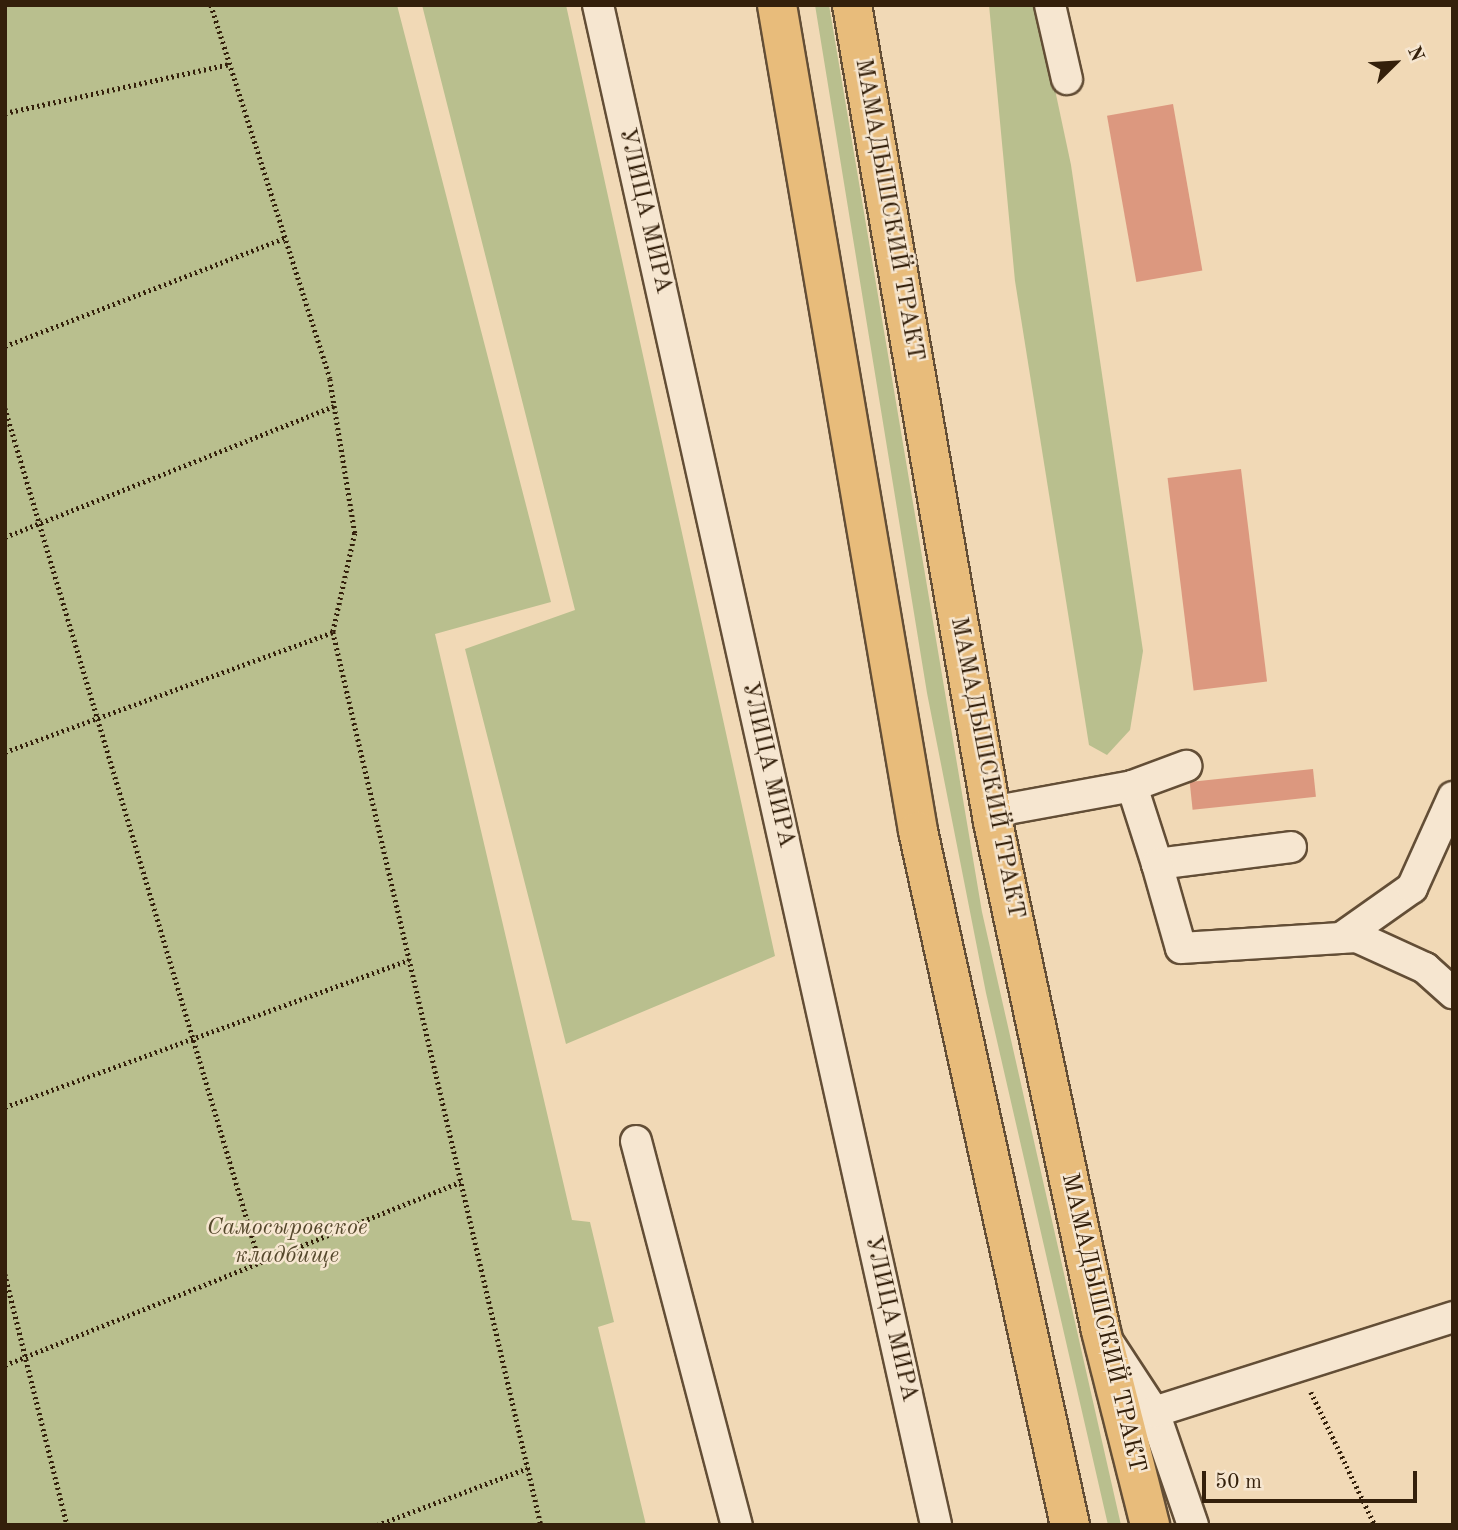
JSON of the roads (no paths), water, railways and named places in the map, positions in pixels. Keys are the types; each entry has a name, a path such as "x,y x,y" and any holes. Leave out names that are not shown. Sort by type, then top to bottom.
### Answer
{"main road":[{"path":"777,5 918,831 1070,1525"},
{"name":"МАМАДЫШСКИЙ ТРАКТ","path":"852,5 991,812 1101,1331 1150,1525"}],"street":[{"name":"УЛИЦА МИРА","path":"598,5 936,1525"},
{"path":"1049,5 1067,79"},
{"path":"991,812 1132,786 1186,766"},
{"path":"1132,786 1181,948 1357,937 1425,968 1453,993"},
{"path":"1341,938 1412,888 1453,797"},
{"path":"1157,864 1292,847"},
{"path":"636,1141 737,1525"},
{"path":"1154,1412 1453,1317"},
{"path":"1101,1331 1154,1412 1193,1525"}],"park label":[{"name":"Самосыровское кладбище","path":"287,1243"}]}
